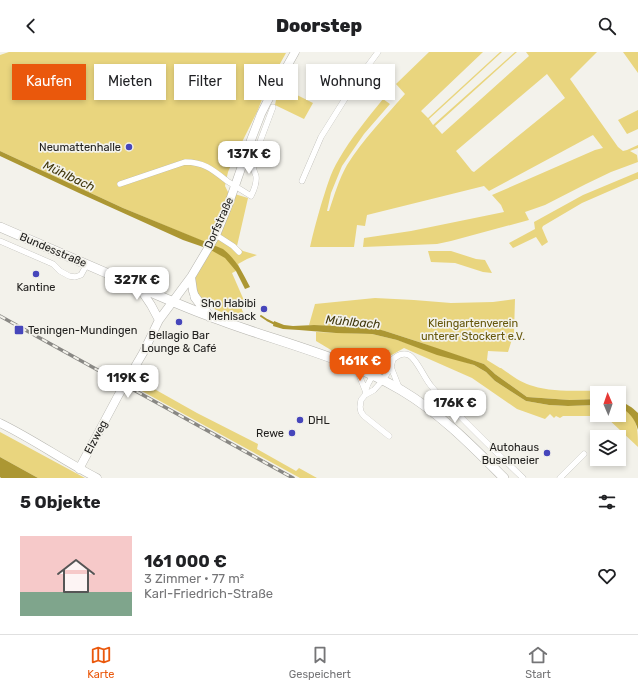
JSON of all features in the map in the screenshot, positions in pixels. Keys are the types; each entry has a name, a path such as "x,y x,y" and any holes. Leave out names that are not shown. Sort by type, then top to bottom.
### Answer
{"main road":[{"name":"Bundesstraße","path":"0,227 210,317 315,352 356,367 383,380 430,410 466,441 504,478"},
{"path":"195,296 210,317"}],"street":[{"path":"302,181 322,137 353,86 378,52"},
{"name":"Dorfstraße","path":"173,301 191,277 216,236 235,186 250,140 261,114 292,53"},
{"name":"Dorfstraße","path":"235,186 251,196 256,181 252,163 273,107"},
{"path":"120,184 181,164 194,162 208,166 235,186"},
{"path":"216,236 234,246 239,252"},
{"path":"0,241 53,264 68,276 75,277 81,275 86,264"},
{"path":"191,277 195,296"},
{"path":"139,286 159,320"},
{"name":"Elzweg","path":"79,469 143,353 159,320 173,301"},
{"path":"389,436 360,412 360,400 373,376 382,366 401,354 409,355 416,362 431,386 475,432 523,478"},
{"path":"365,392 374,390 383,380 391,367 393,359"},
{"path":"356,367 365,392"},
{"path":"391,367 400,390"},
{"path":"0,422 35,441 79,469 97,478"},
{"path":"560,478 584,454"}],"green space":[{"path":"9,52 286,53 280,64 244,64 244,100 262,100 228,172 225,186 228,192 248,198 237,246 243,251 257,255 238,264 240,269 232,273 246,305 242,308 244,314 247,315 245,320 213,309 202,302 198,297 194,277 212,245 123,208 0,151 0,55"},
{"path":"429,52 483,52 421,111 428,118 500,52 502,52 429,119 433,125 515,52 517,52 435,126 442,134 529,56 526,52 597,52 570,79 618,147 623,151 638,145 638,148 630,151 637,155 638,162 611,172 545,205 525,212 529,220 437,244 363,247 364,238 411,231 504,212 501,205 492,195 595,150 603,148 593,135 489,191 484,186 367,215 365,226 357,225 354,247 310,247 328,182 344,151 382,100 390,104 364,134 342,166 331,193 327,211 329,211 344,170 353,155 374,128 405,94 396,84","holes":["547,74 565,98 474,172 456,151"]},
{"path":"623,52 638,52 638,73"},
{"path":"298,96 313,103 304,119 275,105 276,100 298,100"},
{"path":"638,110 638,129 627,134 618,120"},
{"path":"638,172 638,179 582,203 543,226 542,228 548,242 542,246 536,237 513,248 509,243 535,229 534,222 583,195"},
{"path":"428,251 451,251 476,259 485,260 492,273 483,272 455,263 431,262"},
{"name":"Kleingartenverein unterer Stockert e.V.","path":"375,298 451,303 493,302 515,299 514,333 508,352 488,351 487,360 529,385 550,390 590,391 590,399 570,400 527,397 495,374 484,364 422,343 385,331 363,327 309,325 315,304"},
{"path":"316,332 372,334 397,340 474,365 486,372 495,381 526,401 549,405 590,405 590,416 563,416 560,418 556,416 554,418 550,414 545,419 517,409 472,378 404,348 376,364 369,365 331,350 316,341"},
{"path":"133,377 197,413 258,444 257,449 296,471 299,468 317,478 300,478 129,384"},
{"path":"626,411 636,423 638,447 626,436 626,430 620,430 611,422 626,422"},
{"path":"0,432 85,478 38,478 0,457"}],"shaded area":[{"path":"0,151 123,208 223,249 236,262 250,287 245,289 236,271 225,258 209,249 183,240 0,156"},
{"path":"274,321 284,325 293,326 314,325 374,328 484,364 495,374 527,397 570,400 590,399 590,405 549,405 526,401 495,381 486,372 474,365 437,355 397,340 372,334 283,329 273,326"},
{"path":"626,404 638,413 638,430 635,422 626,411"},
{"path":"0,457 38,478 1,478"}],"waterway":[{"name":"Mühlbach","path":"261,316 275,324"}],"railway":[{"path":"0,316 293,478"}],"place":[{"name":"Neumattenhalle","path":"129,147"},
{"name":"Kantine","path":"36,274"},
{"name":"Sho Habibi Mehlsack","path":"264,309"},
{"name":"Bellagio Bar Lounge & Café","path":"179,322"},
{"name":"Teningen-Mundingen","path":"19,330"},
{"name":"DHL","path":"300,420"},
{"name":"Rewe","path":"292,433"},
{"name":"Autohaus Buselmeier","path":"547,453"}]}
